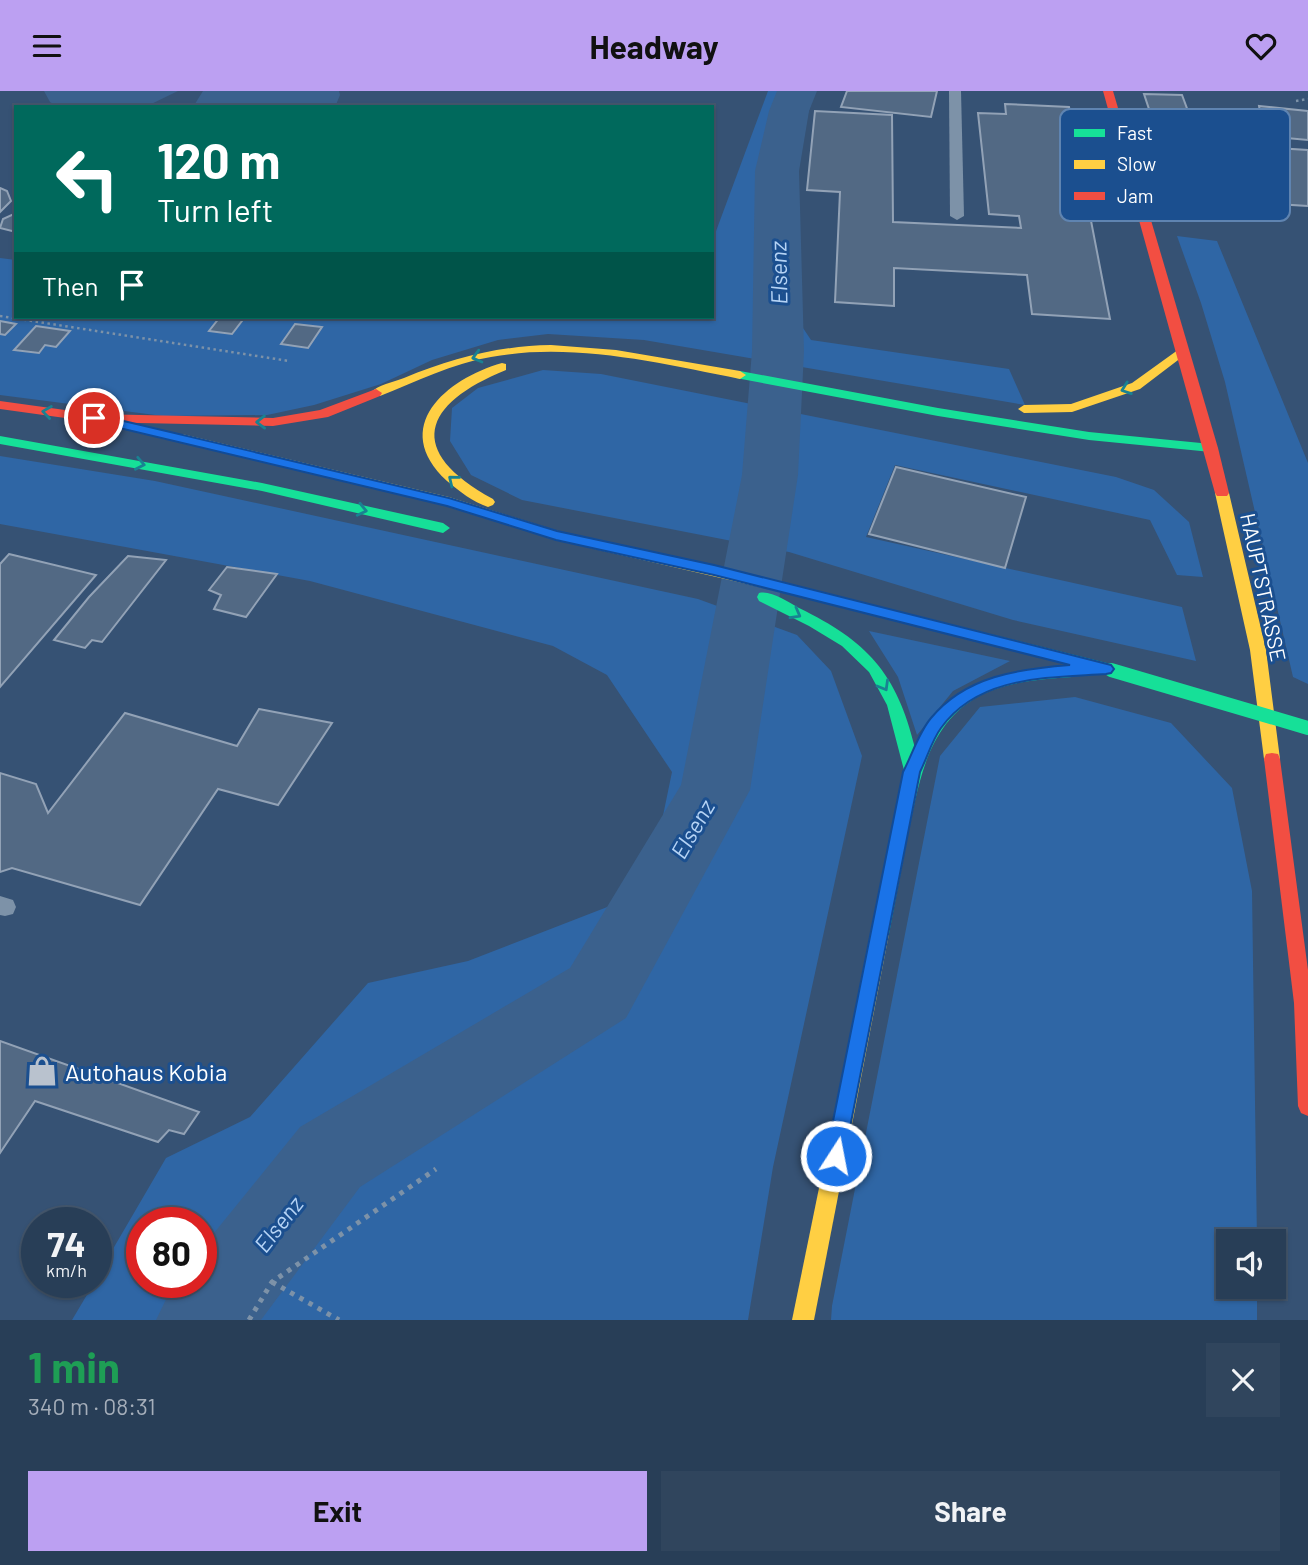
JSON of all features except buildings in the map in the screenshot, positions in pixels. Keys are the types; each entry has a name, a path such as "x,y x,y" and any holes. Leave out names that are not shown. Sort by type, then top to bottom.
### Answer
{"main road":[{"name":"HAUPTSTRASSE","path":"1108,91 1113,109"},
{"name":"HAUPTSTRASSE","path":"1145,221 1212,448 1258,650 1303,1003 1308,1106"},
{"path":"94,418 273,422 323,414 448,365 492,353 539,349 594,351 1089,436 1212,448"},
{"path":"556,535 452,482 436,465 429,441 432,417 449,395 475,378 505,366 594,351"},
{"path":"938,412 1072,408 1136,386 1182,351"},
{"path":"0,405 94,418 449,502 556,535 714,570 1109,669 1308,728"},
{"path":"0,440 249,485 456,530"},
{"path":"507,538 556,535"},
{"path":"714,570 838,637 854,649 883,682 896,711 912,772"},
{"path":"803,1320 912,772 935,723 957,703 991,682 1026,674 1109,669"}],"lane":[{"path":"955,91 957,216"}],"path":[{"path":"1296,101 1308,99"},
{"path":"19,319 289,361"},
{"path":"249,1320 272,1282 436,1169"},
{"path":"272,1282 339,1320"}],"shaded area":[{"path":"44,91 178,91 149,105 55,105"},
{"path":"203,91 339,91 340,95 336,105 194,105"},
{"path":"768,91 815,91 793,180 789,307 811,340 1009,369 1025,405 644,340 548,334 498,340 432,360 381,384 314,405 267,415 163,416 0,395 0,258 14,260 14,319 714,319 714,237"},
{"path":"1177,236 1217,241 1308,463 1308,684 1293,677 1225,382"},
{"path":"543,370 601,374 1116,477 1154,490 1189,522 1203,577 1177,575 1150,520 895,465 866,537 1182,607 1196,661 1013,620 789,552 522,500 471,475 450,441 452,408 478,388"},
{"path":"0,456 155,481 698,599 797,635 831,671 862,756 773,1167 748,1320 72,1320 85,1298 112,1298 112,1251 126,1227 126,1298 217,1298 217,1207 137,1207 166,1158 250,1117 368,983 468,961 615,904 659,835 672,772 607,675 553,646 310,581 0,524"},
{"path":"869,631 1010,661 953,691 917,735 898,677"},
{"path":"1075,697 1171,723 1232,788 1252,891 1257,1229 1216,1229 1216,1299 1257,1299 1257,1320 831,1320 940,756 980,707"}],"waterway":[{"name":"Elsenz","path":"203,1320 330,1157 598,993 715,790 770,475 778,351 777,171 789,111 797,91"}],"traffic: fast":[{"path":"740,375 938,412 1089,436 1211,448"},
{"path":"0,440 262,487 443,528"},
{"path":"773,585 1111,670"},
{"path":"764,597 815,622 847,642 874,668 895,705 912,772"},
{"path":"1111,670 1308,728"},
{"path":"880,934 911,780 917,761 935,726 964,698 989,685 1030,675 1072,671"}],"traffic: slow":[{"path":"376,393 461,361 520,349 616,353 740,375"},
{"path":"1024,409 1072,408 1136,386 1182,351"},
{"path":"488,502 473,494 446,472 429,445 428,430 433,414 445,398 472,380 502,367"},
{"path":"182,438 449,502 556,535 773,585"},
{"path":"1222,493 1258,650 1272,759"},
{"path":"803,1320 880,934"}],"traffic: jam":[{"path":"1108,91 1113,109"},
{"path":"1146,221 1222,493"},
{"path":"0,405 94,418 273,422 323,414 376,393"},
{"path":"1272,759 1303,1003 1308,1106"}],"place":[{"name":"Autohaus Kobia","path":"42,1071"}],"route":[{"path":"94,418 449,502 556,535 714,570 1106,669 1026,674 991,682 957,703 935,723 912,772 836,1156"}]}
